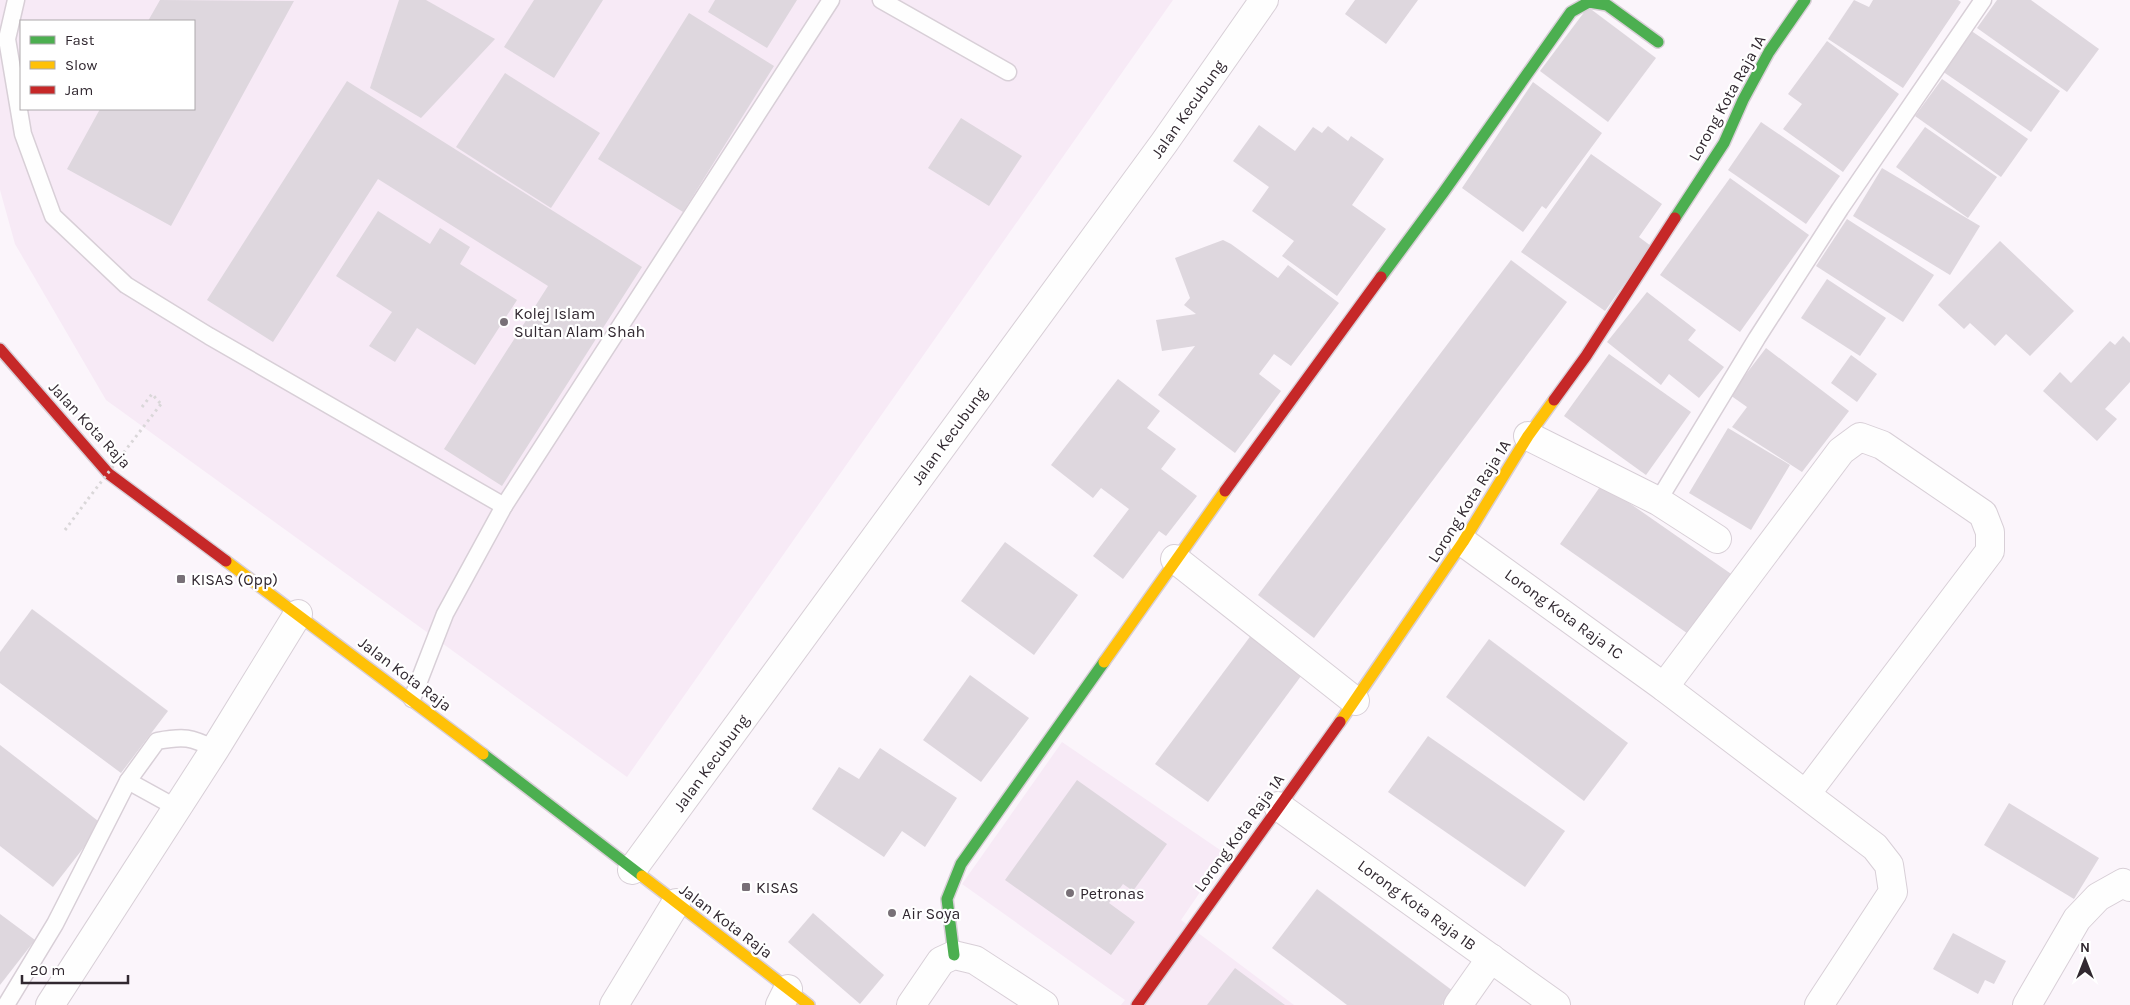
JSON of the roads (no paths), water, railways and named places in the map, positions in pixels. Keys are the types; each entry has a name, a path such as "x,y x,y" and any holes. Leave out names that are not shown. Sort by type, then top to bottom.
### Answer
{"street":[{"name":"Jalan Kecubung","path":"632,870 1158,151 1264,0"},
{"name":"Lorong Kota Raja 1A","path":"1137,1005 1355,701 1463,542 1528,436 1586,356 1724,143 1743,100 1769,52 1805,0"},
{"path":"954,955 947,900 961,864 1175,559 1281,412 1443,194 1571,12 1589,2 1607,5 1658,42"},
{"name":"Jalan Kota Raja","path":"0,349 109,474 412,700 676,903 792,1000"},
{"path":"1528,436 1658,501 1717,539"},
{"path":"1664,686 1841,451 1860,437 1882,445 1983,514 1990,532 1990,551 1806,794"},
{"name":"Lorong Kota Raja 1C","path":"1463,542 1664,686 1875,847 1889,865 1893,892 1819,1005"},
{"path":"1175,559 1355,701"},
{"path":"50,1005 216,749 298,614"},
{"name":"Lorong Kota Raja 1B","path":"1278,806 1556,1005"},
{"path":"2027,1005 2077,920 2098,896 2123,883 2130,887"},
{"path":"614,1005 676,903"},
{"path":"911,1005 941,961 954,955 976,960 1044,1005"},
{"path":"1458,1005 1491,958"}],"lane":[{"path":"16,0 7,39 23,134 54,216 126,285 209,336 504,506"},
{"path":"412,700 445,614 504,506 831,0"},
{"path":"881,0 1008,72"},
{"path":"1658,501 1757,338 1840,209 1983,0"},
{"path":"6,1005 55,924 128,781 157,741 180,736 198,740 216,749"},
{"path":"128,781 177,808"}],"place":[{"name":"Kolej Islam Sultan Alam Shah","path":"504,322"},
{"name":"KISAS (Opp)","path":"181,579"},
{"name":"KISAS","path":"746,887"},
{"name":"Petronas","path":"1070,893"},
{"name":"Air Soya","path":"892,913"}]}
